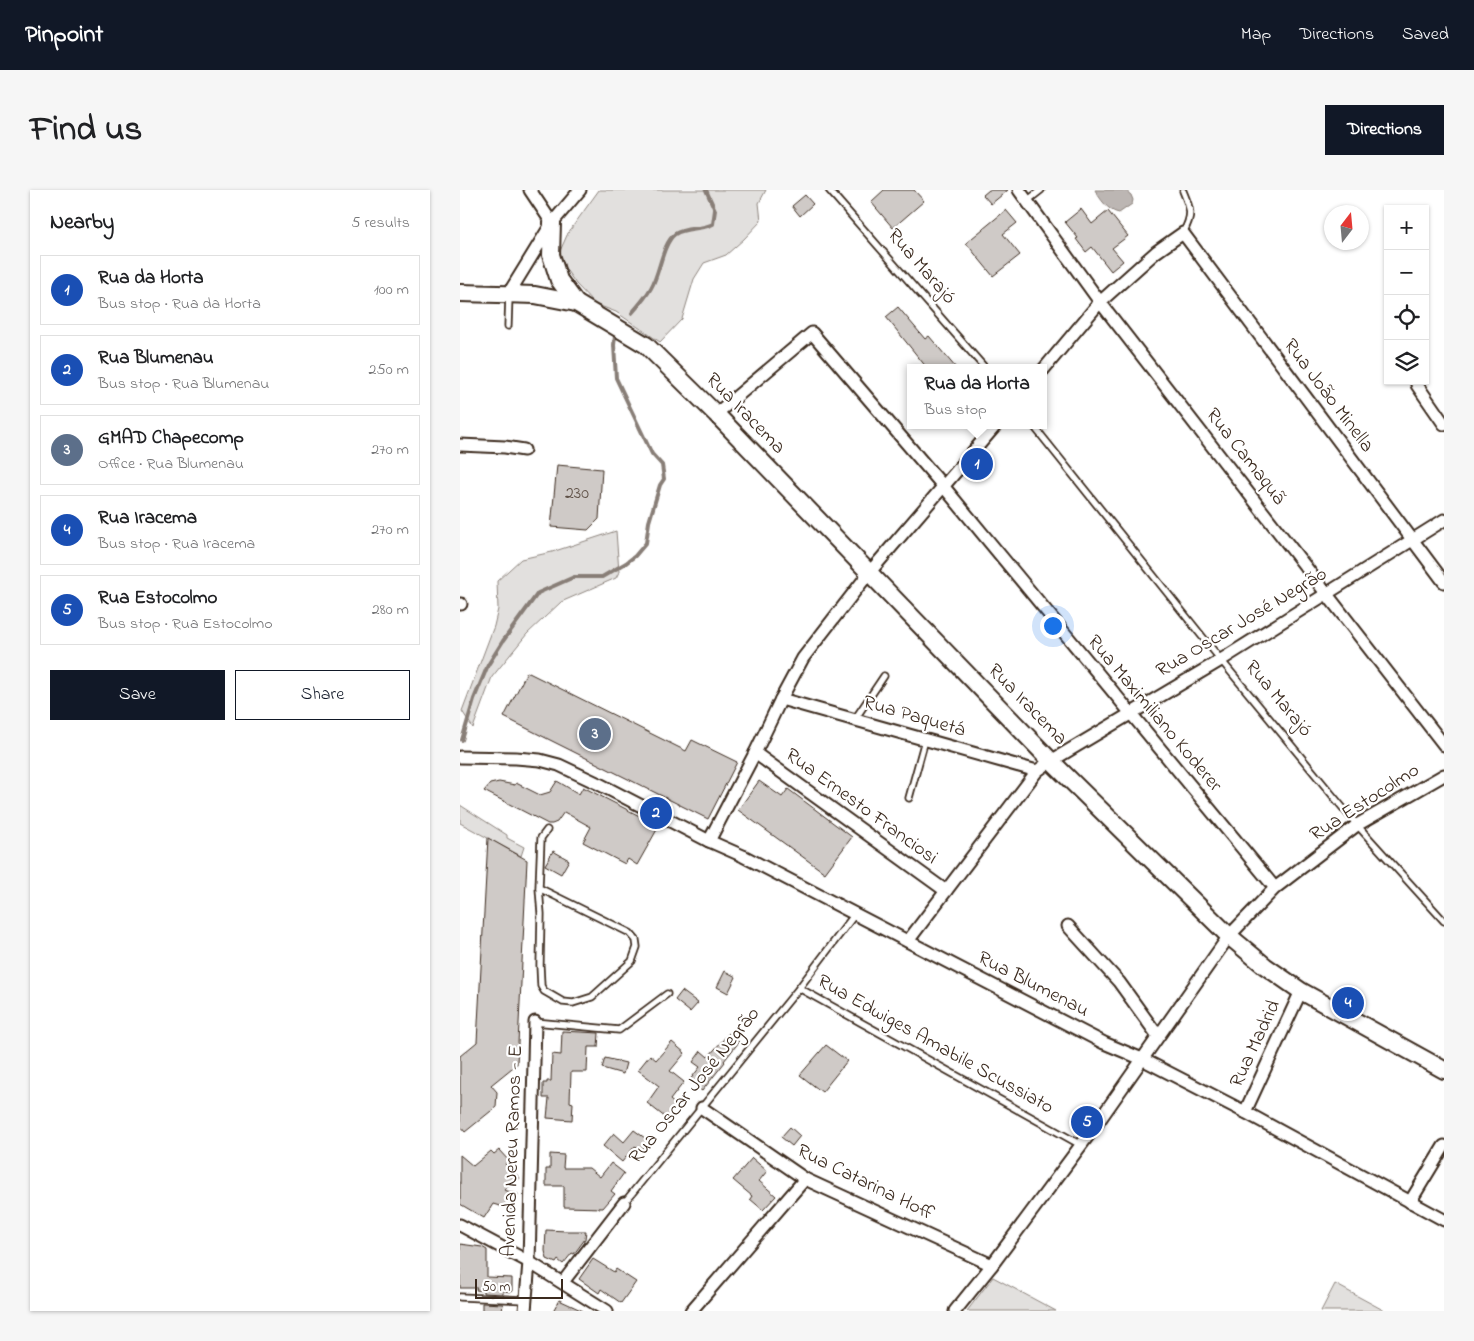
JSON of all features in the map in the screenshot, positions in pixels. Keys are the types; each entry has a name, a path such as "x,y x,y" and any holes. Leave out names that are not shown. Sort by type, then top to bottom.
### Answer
{"street":[{"path":"530,190 552,223 552,255 559,280 576,303"},
{"path":"509,293 552,223 580,190"},
{"name":"Rua Camaquã","path":"1019,190 1100,302 1444,745"},
{"path":"1047,365 1100,302 1156,252 1182,233"},
{"name":"Rua João Minella","path":"1182,233 1444,582"},
{"path":"460,292 535,295 576,303"},
{"name":"Rua Iracema","path":"576,303 646,345 716,414 1051,761 1229,936 1265,966 1301,991 1444,1070"},
{"name":"Rua Maximiliano Koderer","path":"716,414 812,333 944,488 1275,888"},
{"path":"1417,385 1444,424"},
{"path":"709,841 803,658 869,573 944,488 993,429"},
{"path":"460,445 505,447 524,450"},
{"name":"Rua Oscar José Negrão","path":"908,941 1036,771 1221,660 1444,520"},
{"name":"Rua Paquetá","path":"781,699 1036,771"},
{"name":"Rua Ernesto Franciosi","path":"755,753 946,891"},
{"name":"Rua Blumenau","path":"460,756 540,760 576,772 709,841 743,856 1104,1043 1142,1059 1246,1112 1444,1220"},
{"name":"Rua Estocolmo","path":"956,1311 1081,1145 1229,936 1275,888 1358,825 1444,775"},
{"path":"1068,926 1119,982 1158,1036"},
{"name":"Rua Madrid","path":"1246,1112 1301,991"},
{"name":"Avenida Nereu Ramos - E","path":"525,1305 535,1022"},
{"name":"Rua Catarina Hoff","path":"702,1108 805,1179 992,1265"},
{"path":"1410,1202 1444,1146"},
{"path":"691,1311 805,1179"},
{"name":"Rua Oscar José Negrão","path":"563,1282 624,1202"},
{"path":"460,1225 563,1282 607,1311"}],"lane":[{"name":"Rua Marajó","path":"828,190 981,364"},
{"path":"1027,201 1041,190"},
{"path":"1182,233 1190,217 1189,206 1183,191"},
{"path":"508,326 509,293"},
{"name":"Rua Marajó","path":"1036,429 1221,660 1358,825 1444,921"},
{"path":"855,719 884,676"},
{"path":"909,798 925,740"},
{"path":"539,888 630,932 636,940 637,946 632,961 592,997 573,1003 563,1002 544,991 542,986 539,888 541,838 547,830"},
{"name":"Rua Oscar José Negrão","path":"624,1202 799,988 855,914"},
{"name":"Rua Edwiges Amabile Scussiato","path":"799,988 1081,1145"},
{"path":"535,1022 619,1030 667,994"},
{"path":"460,1297 525,1305"}],"shaded area":[{"path":"599,190 766,190 759,203 761,221 726,255 704,263 694,279 682,319 660,342 616,312 595,304 576,284 565,268 560,251 568,233"},
{"path":"1095,190 1125,190 1131,195 1132,204 1119,213 1115,212 1105,204"},
{"path":"616,531 619,572 616,578 561,602 527,634 492,677 473,728 462,711 494,626 498,609 497,581 521,559 552,552"},
{"path":"460,805 507,835 507,838 524,847 521,856 460,823"},
{"path":"993,1277 1056,1311 967,1311"},
{"path":"1335,1284 1385,1311 1321,1311"}],"building":[{"path":"884,190 914,190 924,201 893,228 871,202"},
{"path":"989,190 1008,190 991,204 983,195"},
{"path":"805,195 813,204 800,216 792,206"},
{"path":"1081,209 1092,224 1108,211 1128,236 1112,248 1123,261 1111,271 1092,247 1086,252 1065,222"},
{"path":"1006,210 1017,223 1003,234 1020,255 993,276 966,243"},
{"path":"898,307 925,339 929,336 953,364 924,364 886,317"},
{"path":"557,465 602,469 599,519 588,530 551,527"},
{"path":"527,672 686,751 692,740 737,762 708,819 504,717"},
{"path":"557,781 579,794 583,787 659,826 637,865 628,859 625,864 583,842 591,827 564,812 557,822 548,824 484,791 490,784 499,782 515,785 516,783 540,795 550,792"},
{"path":"759,781 782,797 788,789 852,837 825,873 738,810"},
{"path":"488,838 527,860 517,1064 491,1085 497,1092 496,1107 465,1132 460,1126 460,1056 477,1042"},
{"path":"553,851 569,860 561,874 545,865"},
{"path":"725,971 736,977 728,993 717,987"},
{"path":"682,991 698,1003 690,1012 675,1000"},
{"path":"562,1031 599,1033 598,1047 588,1047 587,1072 571,1072 570,1102 573,1103 572,1120 547,1118 549,1098 543,1098 543,1083 551,1081 552,1054 561,1055"},
{"path":"729,1033 739,1042 702,1091 689,1081 700,1067 693,1062 701,1051 708,1057"},
{"path":"672,1042 685,1053 670,1071 684,1082 670,1100 676,1105 666,1118 647,1103 659,1086 638,1070 650,1055 656,1060"},
{"path":"826,1045 847,1061 822,1092 800,1075"},
{"path":"605,1058 626,1063 623,1074 602,1068"},
{"path":"790,1127 800,1136 792,1146 781,1137"},
{"path":"634,1130 649,1141 641,1151 635,1146 622,1162 603,1146 614,1133 624,1142"},
{"path":"499,1150 509,1161 505,1164 520,1178 504,1190 518,1194 513,1210 493,1204 484,1218 460,1204 460,1155 473,1166 491,1151 494,1154"},
{"path":"550,1154 564,1155 563,1168 589,1168 600,1177 611,1163 624,1173 611,1191 615,1194 603,1208 564,1207 564,1186 546,1186 546,1169 550,1169"},
{"path":"752,1158 767,1171 759,1181 776,1196 763,1210 750,1199 752,1196 733,1180"},
{"path":"546,1230 586,1231 585,1239 574,1254 572,1253 563,1264 558,1260 556,1263 547,1259 545,1251"},
{"path":"460,1244 482,1247 487,1250 487,1277 512,1278 512,1292 503,1291 503,1294 483,1293 483,1291 476,1290 477,1288 460,1288"},
{"path":"593,1259 614,1272 616,1269 636,1282 621,1303 601,1289 599,1293 579,1279"},
{"path":"559,1300 583,1311 553,1311"},
{"path":"482,1303 503,1304 502,1311 482,1311"}],"waterway":[{"path":"632,313 651,288 667,245 675,234 688,229 713,224 715,210 706,190"},
{"path":"462,740 474,699 488,665 538,593 574,577 602,577 626,563 646,543 649,522 660,485 664,479 662,465 652,454 616,378 615,336"}],"place":[{"name":"Rua da Horta","path":"977,464"},
{"name":"GMAD Chapecomp","path":"595,734"},
{"name":"Rua Blumenau","path":"656,813"},
{"name":"Rua Iracema","path":"1348,1003"},
{"name":"Rua Estocolmo","path":"1087,1122"}]}
